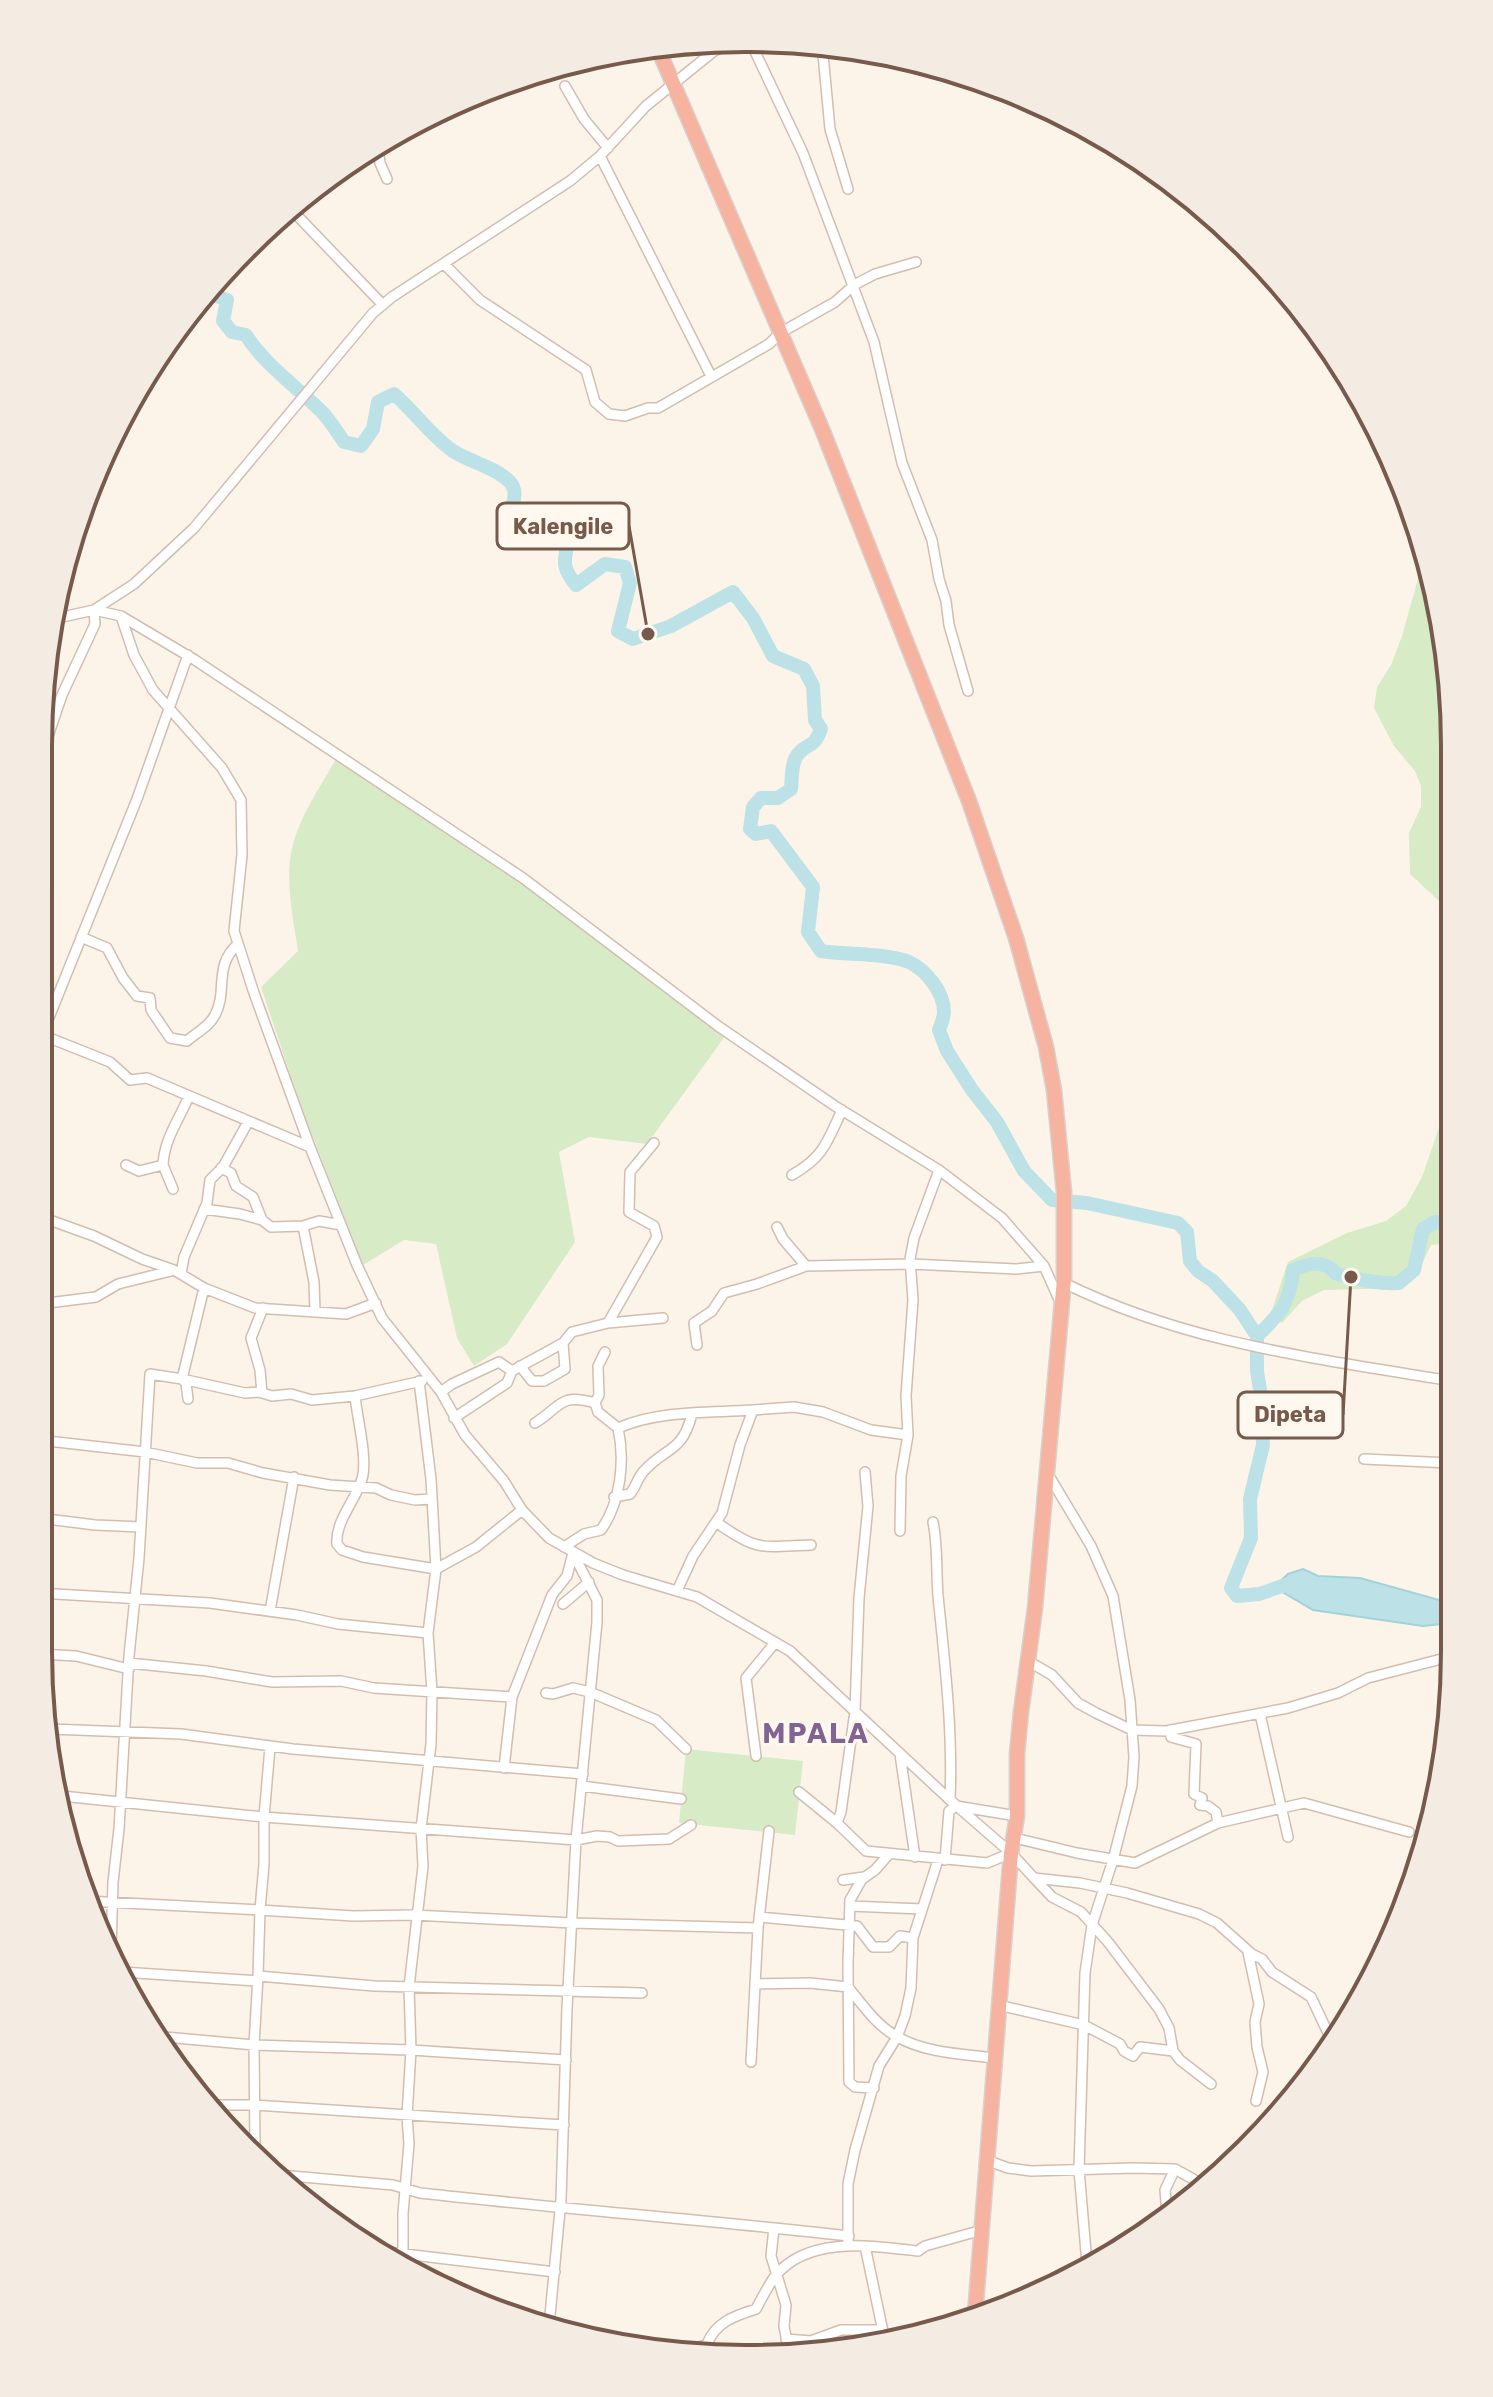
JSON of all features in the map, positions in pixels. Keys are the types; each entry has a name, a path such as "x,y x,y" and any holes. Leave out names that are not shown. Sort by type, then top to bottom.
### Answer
{"highway":[{"path":"662,57 822,429 964,787 1016,938 1051,1076 1064,1192 1064,1283 1017,1754 1017,1816 998,2005 976,2306"}],"street":[{"path":"755,52 803,153 874,342 902,463 932,540 949,625 968,691"},
{"path":"64,617 94,610 134,584 194,528 373,313 570,181 600,156 646,106 712,53"},
{"path":"823,56 830,129 848,189"},
{"path":"565,86 584,119 608,148"},
{"path":"600,156 711,376"},
{"path":"379,157 387,179"},
{"path":"298,217 383,305"},
{"path":"445,265 480,300 586,370 595,402 609,414 625,416 658,408 769,344 780,333 835,302 854,285 875,274 916,262"},
{"path":"94,610 121,616 188,655 523,878 718,1026 842,1110 939,1170 1002,1218 1044,1266 1062,1307"},
{"path":"52,728 62,695 95,624 94,610"},
{"path":"121,616 134,655 153,690 222,768 241,800 242,855 234,931 238,944 341,1225 382,1318 424,1380 441,1392 454,1418 504,1481 522,1510 549,1538 623,1575 697,1597 790,1651 1011,1853 1052,1897 1081,1912 1159,2009 1169,2028 1173,2051 1211,2084"},
{"path":"52,1010 137,799 188,655"},
{"path":"81,937 107,948 137,996 150,998 151,1010 170,1038 187,1041 208,1025 215,1015 222,995 220,982 223,968 238,944"},
{"path":"52,1039 110,1062 130,1080 147,1078 310,1147"},
{"path":"173,1189 163,1165 169,1133 180,1118 189,1096"},
{"path":"792,1175 813,1163 842,1110"},
{"path":"177,1272 204,1209 210,1180 221,1168 248,1122"},
{"path":"608,1323 657,1237 654,1226 629,1212 630,1172 654,1143"},
{"path":"126,1165 139,1171 163,1165"},
{"path":"221,1168 231,1173 236,1186 253,1197 262,1220"},
{"path":"900,1531 901,1476 908,1435 906,1396 912,1319 911,1264 914,1238 939,1170"},
{"path":"204,1209 240,1214 262,1220 271,1227 303,1226 319,1221 341,1225"},
{"path":"52,1221 177,1272 204,1288 263,1308 346,1314 376,1303"},
{"path":"303,1226 314,1282 315,1312"},
{"path":"777,1227 806,1266"},
{"path":"697,1345 694,1323 712,1311 724,1293 806,1266 911,1264 1016,1269 1044,1266"},
{"path":"52,1302 96,1297 118,1284 177,1272"},
{"path":"1064,1283 1100,1301 1193,1333 1243,1346 1441,1379"},
{"path":"182,1379 204,1288"},
{"path":"262,1393 260,1370 253,1355 251,1338 263,1308"},
{"path":"454,1418 502,1387 516,1369 563,1343 572,1332 608,1323 663,1318"},
{"path":"912,1319 922,1323"},
{"path":"441,1392 499,1362 541,1382 566,1366 563,1343"},
{"path":"504,1768 512,1697 552,1595 567,1576 569,1550 584,1534 601,1530 611,1512 623,1449 618,1428 598,1412 595,1403 599,1395 598,1366 605,1352"},
{"path":"111,1930 150,1374 245,1393 272,1396 291,1394 312,1400 355,1396 424,1380"},
{"path":"182,1379 186,1383 188,1399"},
{"path":"403,2254 409,2144 409,1987 423,1866 421,1829 431,1744 432,1692 428,1633 436,1569 424,1380"},
{"path":"355,1396 363,1475 337,1536 337,1544 342,1550 363,1557 436,1569 476,1547 522,1510"},
{"path":"535,1423 565,1399 595,1403"},
{"path":"618,1428 636,1421 692,1414 794,1407 823,1412 871,1430 908,1435"},
{"path":"677,1591 693,1556 722,1513 739,1448 753,1410"},
{"path":"614,1497 630,1494 638,1478 652,1463 681,1443 692,1414"},
{"path":"52,1441 145,1452 197,1463 228,1463 263,1473 376,1488 415,1500 431,1499"},
{"path":"1364,1459 1441,1463"},
{"path":"837,1823 855,1711 859,1598 868,1506 865,1472"},
{"path":"1047,1472 1091,1546 1113,1596 1132,1730 1132,1786 1092,1925 1085,1973 1079,2170 1086,2256"},
{"path":"270,1611 294,1477"},
{"path":"52,1520 141,1527"},
{"path":"716,1522 758,1547 811,1545"},
{"path":"849,2240 848,2184 879,2066 897,2037 905,2016 911,1988 913,1938 941,1860 953,1803 951,1731 944,1682 945,1649 933,1522"},
{"path":"550,2316 560,2207 576,1840 597,1622 597,1600 569,1550"},
{"path":"563,1604 589,1582"},
{"path":"52,1594 117,1596 136,1601 210,1603 338,1624 428,1633"},
{"path":"756,1756 746,1678 774,1644"},
{"path":"52,1655 129,1666 206,1671 272,1682 341,1681 374,1688 512,1697"},
{"path":"1028,1661 1052,1675 1078,1703 1132,1730 1170,1730 1260,1714 1320,1699 1368,1678 1441,1659"},
{"path":"546,1693 573,1688 590,1692 656,1720 686,1749"},
{"path":"1260,1714 1288,1837"},
{"path":"57,1729 124,1729 197,1735 270,1747 583,1774"},
{"path":"1170,1730 1171,1737 1196,1744 1194,1794 1202,1798 1200,1805 1216,1812 1218,1823"},
{"path":"255,2142 254,2045 270,1747"},
{"path":"900,1754 915,1857"},
{"path":"582,1786 681,1799"},
{"path":"799,1792 866,1851 987,1863 1011,1853"},
{"path":"68,1796 264,1817 576,1840 597,1836 618,1841 669,1839 691,1825"},
{"path":"953,1803 1017,1816"},
{"path":"1015,1838 1135,1863 1218,1823 1304,1803 1409,1832"},
{"path":"751,2062 758,1928 769,1831"},
{"path":"843,1880 864,1877 889,1854"},
{"path":"864,1877 850,1900 849,2082 855,2087 874,2088"},
{"path":"1034,1878 1103,1888 1199,1914 1217,1923 1262,1959 1272,1972 1311,1997 1327,2031"},
{"path":"100,1902 353,1916 417,1915 758,1928"},
{"path":"850,1906 922,1909"},
{"path":"759,1917 857,1926 873,1947 889,1947 900,1936 913,1938"},
{"path":"1247,1948 1259,2004 1255,2022 1263,2072 1256,2101"},
{"path":"132,1972 409,1987 642,1993"},
{"path":"755,1984 810,1983 848,1987 877,2021 897,2037 935,2050 994,2058"},
{"path":"998,2005 1084,2025 1120,2044 1133,2056 1140,2047 1173,2051"},
{"path":"170,2037 254,2045 411,2050 566,2060"},
{"path":"222,2105 564,2125"},
{"path":"986,2160 1008,2168 1031,2171 1175,2169 1195,2180"},
{"path":"1166,2203 1165,2190 1175,2169"},
{"path":"293,2176 379,2183 420,2193 665,2219 702,2219 849,2240 865,2246 918,2251 925,2246 982,2230"},
{"path":"774,2228 771,2256 786,2305 784,2326 787,2344"},
{"path":"707,2344 714,2328 738,2314 756,2309 776,2275 804,2254 849,2240"},
{"path":"786,2339 811,2341 841,2330 882,2330 865,2246"},
{"path":"407,2256 447,2258 555,2272"}],"green space":[{"path":"1419,575 1428,611 1440,701 1441,903 1410,874 1409,833 1421,807 1421,786 1415,771 1394,746 1374,708 1377,687 1391,665"},
{"path":"336,759 521,881 726,1035 647,1144 589,1137 559,1152 575,1242 507,1344 474,1366 457,1338 436,1244 404,1240 363,1265 300,1104 261,987 298,951 290,898 290,857 301,822"},
{"path":"1441,1122 1441,1244 1431,1245 1419,1270 1403,1288 1324,1290 1302,1301 1282,1323 1272,1310 1288,1262 1347,1233 1386,1221 1406,1206 1422,1177"},
{"path":"686,1749 803,1761 795,1835 679,1823"}],"water":[{"path":"1303,1569 1318,1576 1360,1578 1441,1599 1441,1624 1423,1626 1313,1610 1274,1587 1288,1574"}],"waterway":[{"path":"218,297 227,300 223,321 232,332 246,335 271,365 324,415 344,442 361,446 373,429 378,402 394,394 453,451 497,472 512,484 514,499 511,511 516,522 529,524 547,511 557,514 566,533 566,569 576,585 605,564 625,567 630,583 618,631 633,639 671,626 733,592 753,618 773,656 804,669 813,686 815,720 821,729 818,736 796,757 791,789 778,798 761,798 753,807 750,829 756,834 771,831 813,887 808,932 821,951 890,957 909,962 922,970 941,997 944,1012 939,1030 947,1051 997,1122 1024,1171 1052,1200 1087,1203 1178,1223 1187,1232 1190,1261 1240,1310 1257,1336"},
{"path":"1291,1583 1259,1594 1237,1596 1231,1588 1251,1538 1250,1499 1263,1445 1257,1336 1282,1308 1293,1270 1321,1264 1348,1277 1399,1283 1414,1270 1423,1229 1435,1222 1441,1223"}],"place":[{"name":"Kalengile","path":"648,634"},
{"name":"Dipeta","path":"1351,1277"}],"district":[{"name":"MPALA","path":"816,1733"}]}
